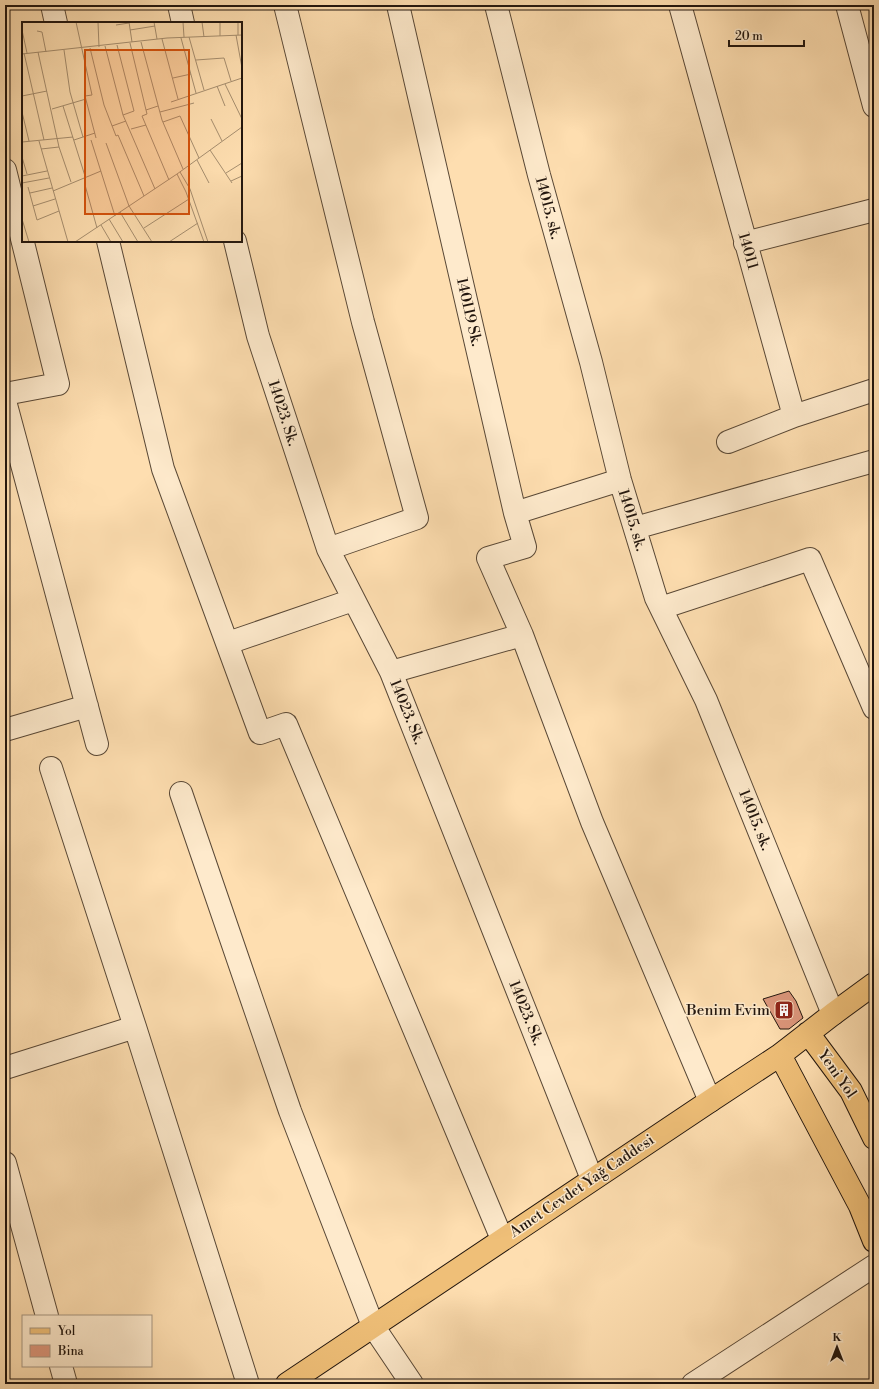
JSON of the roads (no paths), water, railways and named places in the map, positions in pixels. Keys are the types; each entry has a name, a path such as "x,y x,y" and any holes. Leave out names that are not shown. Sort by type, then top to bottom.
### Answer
{"main road":[{"name":"Amet Cevdet Yağ Caddesi","path":"298,1381 373,1326 780,1055 874,984"},
{"name":"Yeni Yol","path":"808,1033 851,1091 874,1138"},
{"path":"780,1055 860,1206 874,1241"}],"street":[{"path":"52,5 56,22"},
{"path":"179,5 183,22"},
{"path":"285,5 363,322 417,518 328,549"},
{"name":"140119 Sk.","path":"398,5 515,513 525,547 488,558 522,635"},
{"name":"14015. sk.","path":"496,5 539,175 591,362 620,480 656,598 706,700 833,1014"},
{"name":"14011","path":"680,5 794,416"},
{"path":"847,5 874,106"},
{"path":"5,170 22,239"},
{"path":"746,243 874,210"},
{"path":"5,394 58,384 23,242"},
{"path":"108,242 163,469 260,733 286,724 502,1239"},
{"name":"14023. Sk.","path":"235,242 258,336 328,549 391,672 592,1179"},
{"path":"728,442 794,416 874,390"},
{"path":"6,411 97,744"},
{"path":"635,528 874,462"},
{"path":"515,513 620,480"},
{"path":"662,608 810,559 874,708"},
{"path":"228,643 353,600"},
{"path":"391,672 522,635 592,822 710,1101"},
{"path":"5,730 87,706"},
{"path":"51,768 248,1384"},
{"path":"181,793 290,1111 373,1326 412,1384"},
{"path":"5,1068 135,1027"},
{"path":"5,1163 47,1315"},
{"path":"693,1384 874,1266"},
{"path":"61,1367 66,1384"}],"place":[{"name":"Benim Evim","path":"784,1010"}]}
